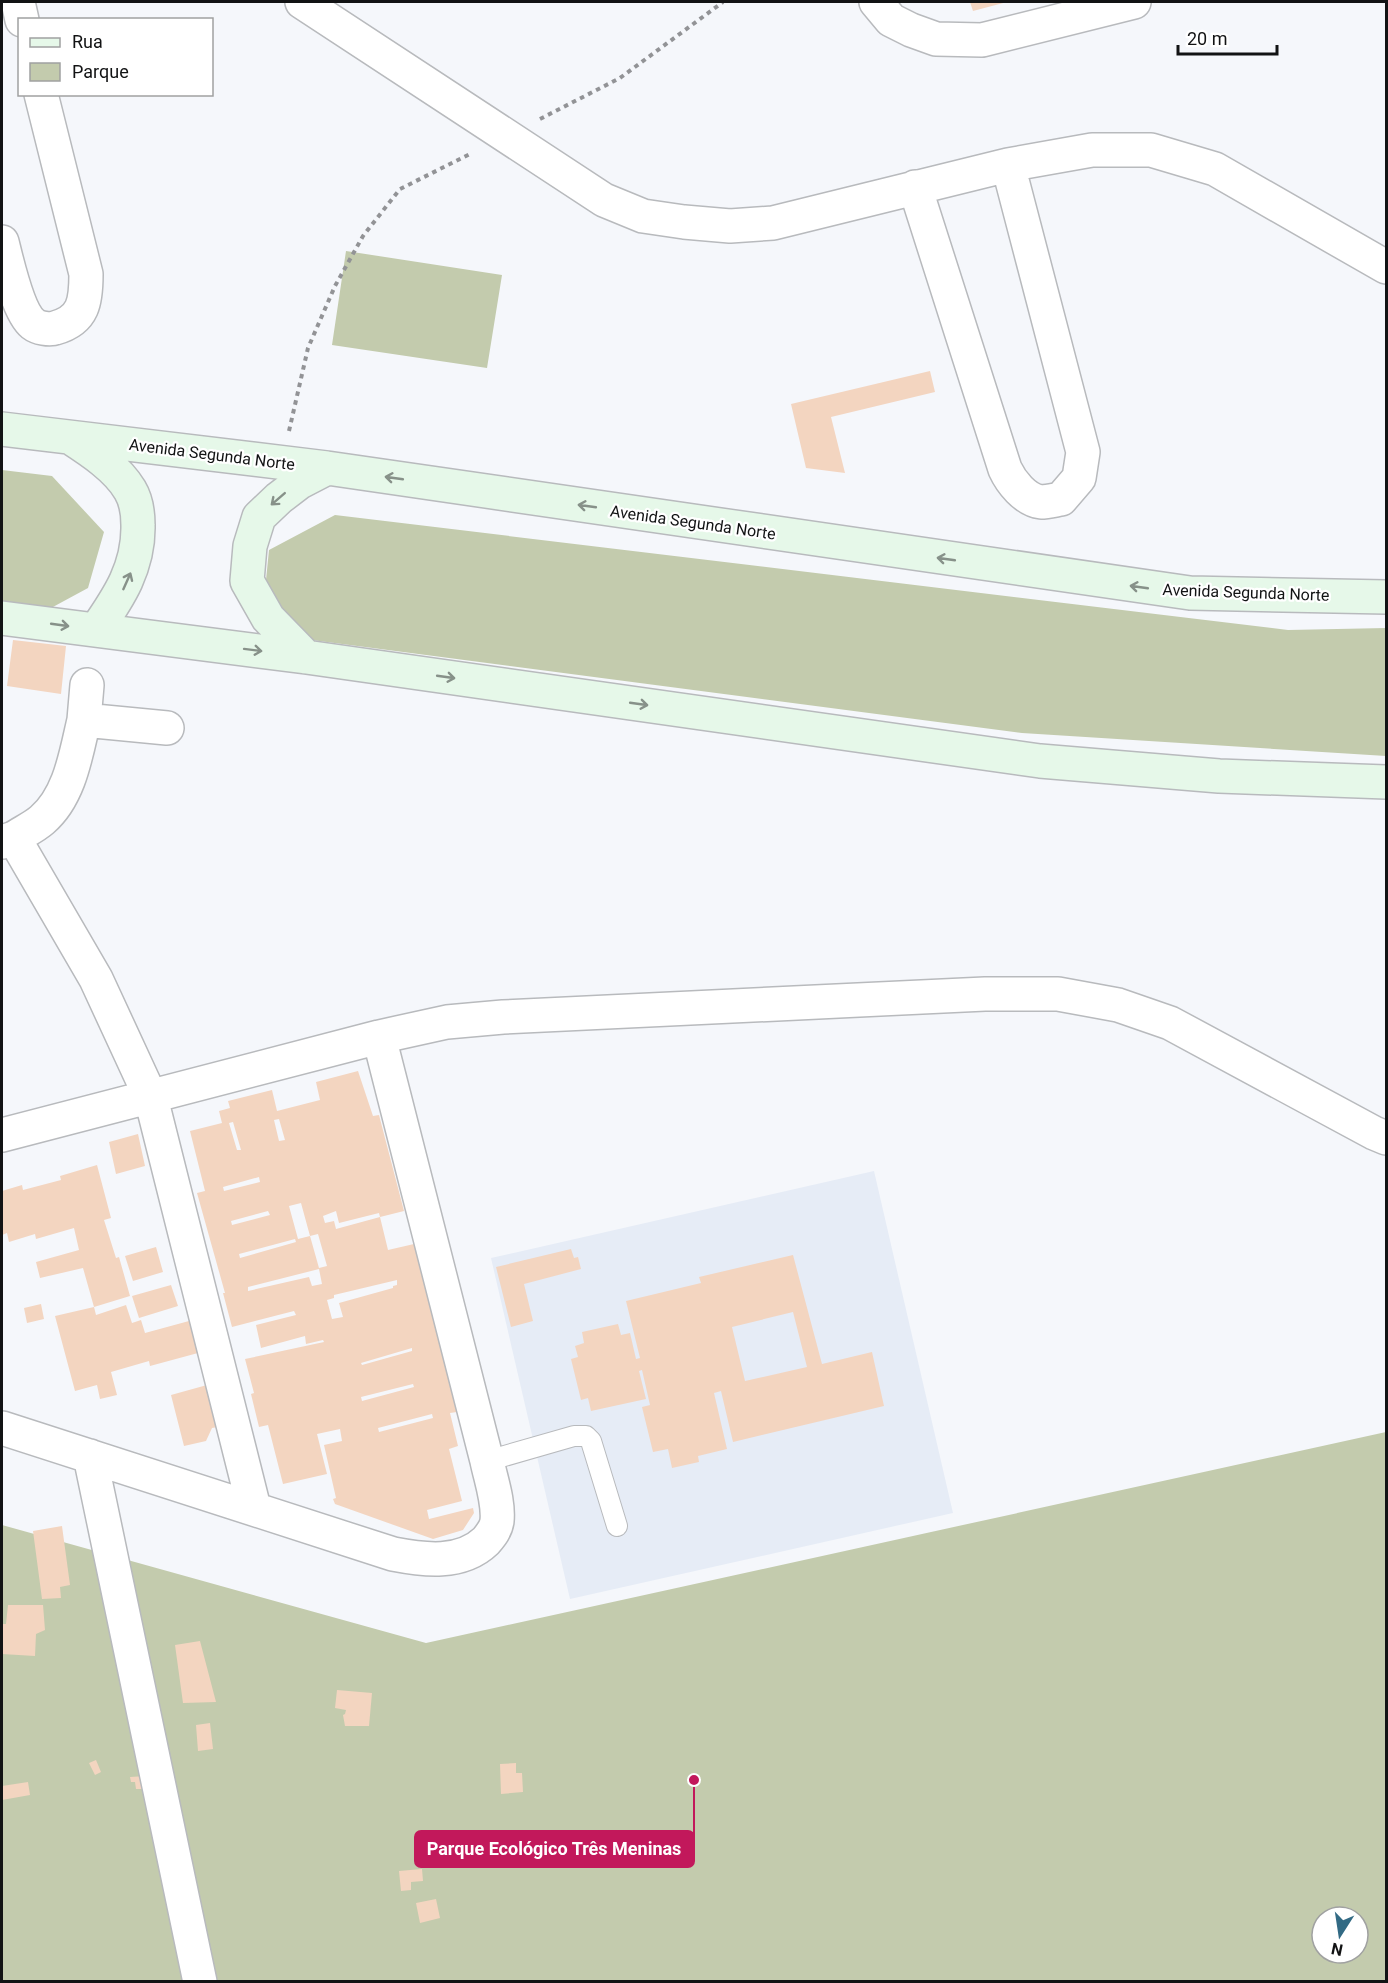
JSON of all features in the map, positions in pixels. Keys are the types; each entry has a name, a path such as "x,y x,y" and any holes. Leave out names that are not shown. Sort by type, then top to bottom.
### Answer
{"main road":[{"name":"Avenida Segunda Norte","path":"2,429 327,468 1190,593 1386,597"},
{"path":"66,435 101,458 129,489 138,512 139,538 135,561 117,600 96,630"},
{"path":"306,657 267,618 247,581 250,546 259,517 300,482 327,468"},
{"path":"2,618 306,657 1040,761 1220,776 1386,782"}],"street":[{"path":"18,2 22,18"},
{"path":"302,2 604,200 644,216 730,226 773,223 1008,165 1092,150 1151,150 1215,169 1386,267"},
{"path":"876,2 891,20 936,39 982,40 1134,2"},
{"path":"2,242 22,308 34,324 51,330 68,325 79,314 86,296 86,274 42,96"},
{"path":"915,187 1009,478 1024,494 1039,502 1061,499 1079,478 1083,452 1008,165"},
{"path":"87,685 84,720 74,763 62,795 43,820 8,840 44,886 96,979 151,1098 254,1508"},
{"path":"84,720 167,728"},
{"path":"2,1135 379,1037 447,1022 503,1017 973,994 1058,994 1118,1005 1170,1023 1386,1138"},
{"path":"2,1428 393,1554 446,1559 463,1555 479,1547 492,1534 497,1521 496,1502 488,1461 379,1037"},
{"path":"90,1456 200,1982"}],"lane":[{"path":"488,1461 574,1436 586,1436 591,1441 617,1526"}],"path":[{"path":"282,463 308,348 335,286 363,236 400,189 620,78 723,2"}],"shaded area":[{"path":"874,1171 953,1513 570,1599 491,1258"}],"green space":[{"path":"346,251 502,275 487,368 332,345"},
{"path":"2,470 52,476 104,532 88,588 27,621 2,618"},
{"path":"335,515 1288,630 1386,628 1386,756 1022,733 304,639 265,590 269,550"},
{"path":"1386,1432 1386,1981 2,1981 2,1525 426,1643"}],"building":[{"path":"970,2 1007,2 973,11"},
{"path":"930,371 935,392 831,417 845,473 806,468 791,404"},
{"path":"13,640 66,646 61,694 7,686"},
{"path":"358,1071 373,1116 379,1115 404,1211 380,1217 388,1250 414,1244 457,1412 450,1413 458,1446 449,1449 462,1501 427,1510 429,1519 473,1508 474,1513 463,1530 433,1539 335,1504 333,1499 336,1498 324,1445 342,1441 340,1429 317,1434 327,1474 283,1484 268,1425 259,1427 251,1394 254,1393 245,1359 324,1342 323,1340 306,1344 305,1336 261,1348 256,1325 296,1315 294,1311 232,1327 223,1293 225,1293 197,1193 205,1191 190,1131 222,1123 219,1111 230,1108 228,1101 272,1090 277,1111 320,1100 316,1082","holes":["279,1119 285,1140 279,1141 274,1120","233,1122 241,1150 237,1150 229,1123","259,1177 260,1182 224,1191 223,1187","301,1203 310,1236 298,1239 289,1206","268,1211 270,1215 232,1225 231,1221","336,1211 339,1223 379,1213 380,1217 336,1229 334,1221 325,1223 323,1216","318,1234 327,1266 319,1268 310,1236","295,1239 296,1242 240,1258 239,1254","319,1269 322,1284 312,1286 309,1277 248,1291 248,1287","397,1280 397,1285 393,1288 339,1303 343,1317 332,1319 327,1300 334,1298 334,1295","412,1348 412,1351 362,1365 361,1363","413,1384 414,1387 362,1401 361,1397","432,1414 433,1418 379,1432 378,1428"]},
{"path":"138,1134 145,1166 116,1174 109,1142"},
{"path":"97,1165 111,1218 104,1220 116,1258 119,1257 130,1296 94,1307 83,1268 40,1278 36,1262 79,1250 74,1228 36,1239 35,1234 9,1242 7,1233 2,1235 2,1191 22,1185 23,1190 61,1180 60,1176"},
{"path":"156,1247 163,1272 133,1281 125,1256"},
{"path":"571,1249 574,1258 578,1257 581,1269 524,1284 533,1321 511,1327 496,1267"},
{"path":"793,1255 822,1364 872,1352 884,1406 733,1442 721,1391 714,1393 727,1449 698,1456 699,1462 672,1468 668,1449 653,1452 642,1407 650,1405 642,1370 639,1371 646,1399 591,1411 588,1398 581,1400 571,1359 578,1357 575,1346 584,1343 582,1332 618,1324 621,1335 630,1333 636,1359 640,1358 626,1301 701,1283 699,1277","holes":["793,1312 807,1367 745,1381 732,1327"]},
{"path":"171,1285 178,1306 139,1318 132,1296"},
{"path":"41,1304 44,1319 27,1323 24,1308"},
{"path":"126,1305 132,1323 141,1320 145,1333 189,1321 198,1353 150,1366 149,1361 111,1372 117,1395 100,1399 97,1385 75,1391 55,1316 94,1307 96,1315"},
{"path":"207,1385 218,1427 212,1428 206,1441 184,1446 171,1395"},
{"path":"62,1526 70,1585 60,1587 61,1598 42,1599 33,1531"},
{"path":"8,1605 43,1605 45,1630 36,1634 35,1656 2,1654 2,1624 6,1624"},
{"path":"200,1641 216,1702 183,1703 175,1645"},
{"path":"337,1690 372,1693 369,1726 345,1726 343,1715 346,1710 335,1708"},
{"path":"210,1723 213,1749 198,1751 196,1725"},
{"path":"96,1760 101,1772 95,1775 89,1763"},
{"path":"516,1763 516,1773 522,1773 523,1792 501,1794 500,1764"},
{"path":"146,1776 147,1789 136,1789 135,1782 131,1782 130,1777"},
{"path":"28,1782 30,1795 2,1800 2,1786"},
{"path":"422,1869 423,1881 411,1882 411,1890 401,1891 399,1871"},
{"path":"436,1899 440,1918 420,1923 416,1903"}],"place":[{"name":"Parque Ecológico Três Meninas","path":"694,1780"}]}
